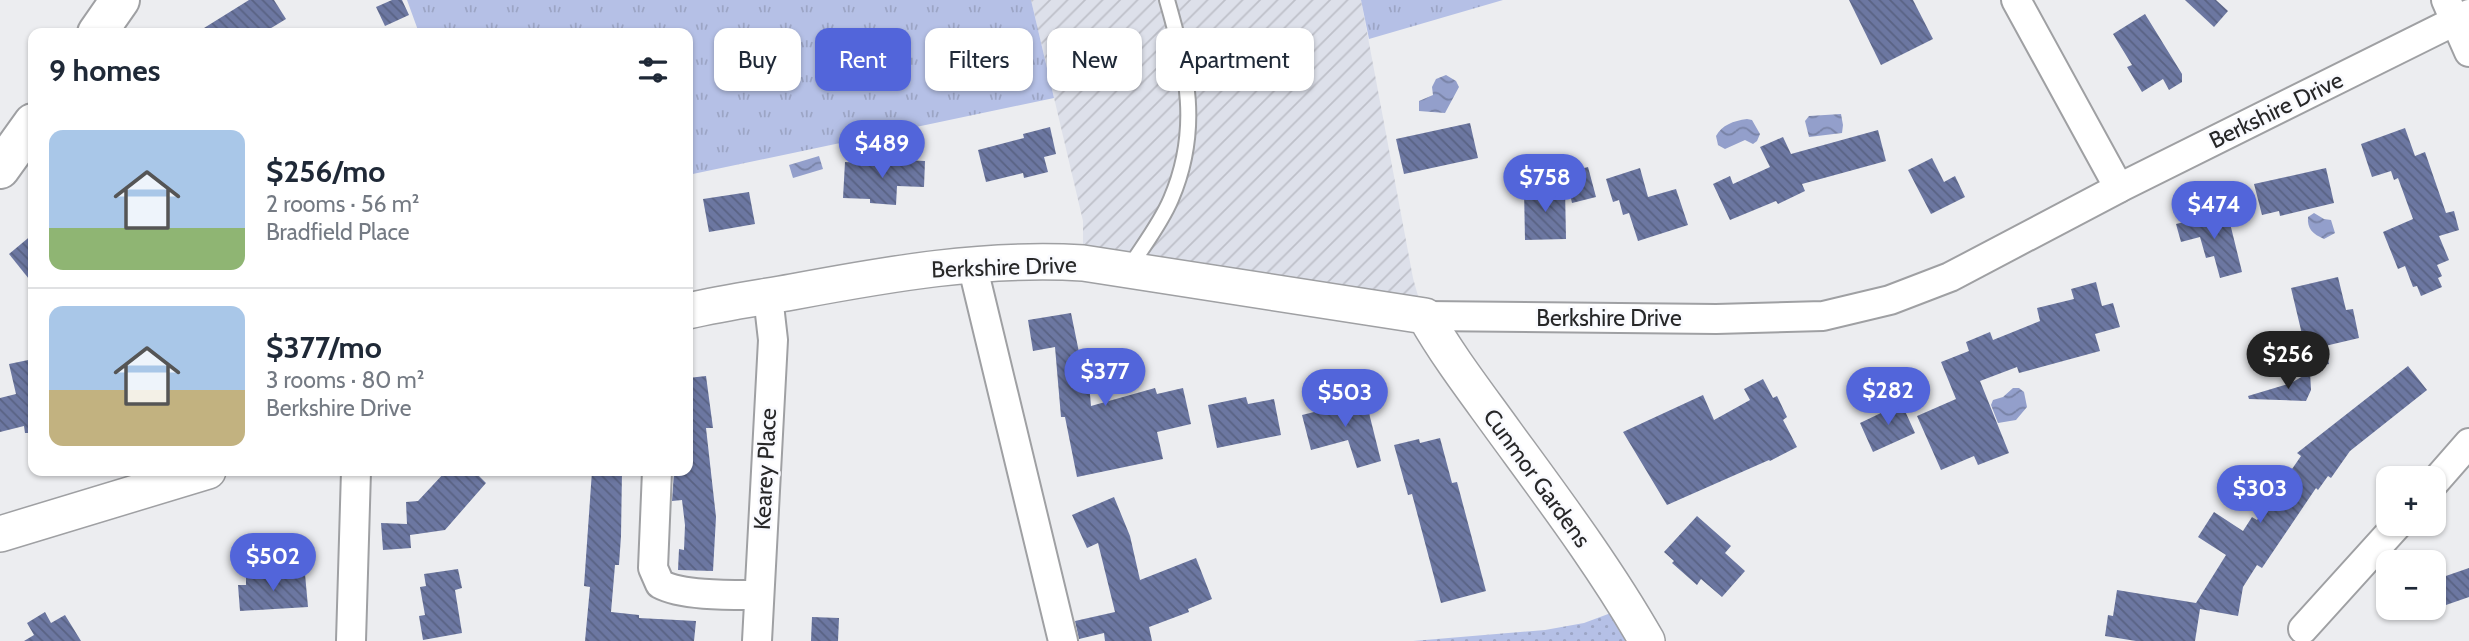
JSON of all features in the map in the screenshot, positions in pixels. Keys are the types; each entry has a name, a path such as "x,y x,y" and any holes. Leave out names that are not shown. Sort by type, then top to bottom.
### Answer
{"main road":[{"path":"100,28 120,0"},
{"path":"2,164 28,130"}],"street":[{"path":"2016,0 2119,188"},
{"name":"Berkshire Drive","path":"693,310 870,277 972,264 1055,261 1128,269 1425,316 1716,319 1822,316 1847,312 1890,300 1950,277 2457,11"},
{"path":"2457,11 2469,52"},
{"path":"972,264 1063,641"},
{"name":"Kearey Place","path":"757,641 773,340 768,296"},
{"name":"Cunmor Gardens","path":"1425,316 1464,378 1540,480 1620,595 1647,641"},
{"path":"2446,469 2469,443"},
{"path":"0,534 191,476"},
{"path":"351,641 356,476"},
{"path":"657,476 653,568 660,584 670,589 726,595 758,595"},
{"path":"2303,629 2387,536"}],"lane":[{"path":"1128,269 1171,202 1187,152 1190,114 1181,48 1167,0"}],"shaded area":[{"path":"1031,0 1361,0 1413,278 1423,314 1083,262 1083,221 1052,91 1142,91 1142,28 1047,28 1047,68"}],"green space":[{"path":"407,0 1031,0 1047,68 1047,91 1052,91 1054,98 693,174 693,28 417,28"},
{"path":"1361,0 1503,0 1369,39"},
{"path":"1627,607 1646,641 1413,641 1545,630 1584,623"}],"water":[{"path":"1446,75 1456,81 1459,87 1445,113 1419,111 1419,101 1433,95 1432,87 1436,79"},
{"path":"1841,114 1842,133 1809,137 1805,121 1809,116"},
{"path":"1752,120 1760,134 1757,141 1753,144 1745,140 1725,149 1718,145 1716,136 1721,129 1733,122"},
{"path":"819,156 823,169 793,178 789,165"},
{"path":"2314,213 2331,220 2335,233 2324,239 2314,233 2308,217"},
{"path":"2013,388 2024,392 2027,407 2016,420 1998,423 1991,405 1993,400 2003,397"}],"building":[{"path":"249,0 274,0 286,19 271,28 204,28"},
{"path":"392,0 402,0 409,15 385,26 376,7"},
{"path":"1849,0 1913,0 1933,39 1881,65"},
{"path":"2185,0 2216,0 2228,11 2214,27"},
{"path":"2145,14 2182,74 2182,82 2169,90 2163,79 2142,92 2127,67 2132,65 2113,34"},
{"path":"1470,123 1478,158 1404,174 1396,139"},
{"path":"1050,127 1056,154 1044,157 1048,172 1024,178 1023,173 986,182 978,150 1024,138 1023,134"},
{"path":"2405,128 2415,156 2425,152 2446,213 2454,211 2459,230 2439,236 2449,260 2437,265 2442,276 2438,278 2442,287 2421,296 2417,286 2413,287 2405,266 2398,269 2383,232 2413,219 2398,178 2394,180 2391,171 2372,177 2361,144"},
{"path":"1878,130 1886,161 1802,184 1805,191 1778,204 1776,201 1730,220 1713,184 1730,176 1733,184 1770,167 1760,147 1783,137 1791,154"},
{"path":"1932,158 1944,182 1955,176 1965,197 1931,214 1908,170"},
{"path":"884,159 925,161 924,187 897,186 896,205 870,203 870,199 843,198 845,162 884,164"},
{"path":"1588,167 1596,197 1572,203 1565,173"},
{"path":"1640,168 1648,197 1676,189 1688,225 1638,241 1629,213 1623,215 1619,200 1613,202 1606,179"},
{"path":"2326,168 2334,203 2280,216 2279,211 2262,215 2254,184"},
{"path":"1524,189 1565,189 1566,239 1525,240"},
{"path":"749,192 755,224 709,232 703,199"},
{"path":"2227,211 2242,272 2220,278 2214,256 2206,258 2200,237 2181,242 2176,224"},
{"path":"28,238 28,278 9,254"},
{"path":"2338,277 2346,310 2353,309 2359,338 2325,346 2329,364 2310,368 2291,288"},
{"path":"2096,282 2102,306 2113,303 2120,327 2095,334 2100,351 2019,373 2017,367 1980,381 2009,453 1978,465 1974,456 1941,470 1917,416 1956,399 1941,362 1969,351 1966,342 1990,332 1993,340 2040,321 2037,308 2074,299 2071,289"},
{"path":"1071,313 1083,372 1088,372 1091,406 1155,388 1157,394 1183,388 1191,424 1157,432 1163,459 1077,477 1065,417 1061,417 1055,347 1033,351 1028,320"},
{"path":"28,360 28,433 25,433 24,426 0,432 0,398 16,394 9,364"},
{"path":"2408,366 2427,390 2350,451 2331,478 2328,476 2318,490 2316,488 2262,568 2257,565 2243,587 2238,616 2200,609 2195,641 2136,641 2105,636 2108,615 2113,616 2117,590 2196,603 2226,555 2198,537 2214,512 2243,531 2252,517 2257,520 2301,456 2297,453"},
{"path":"2310,372 2311,390 2306,401 2249,399 2248,396 2291,383"},
{"path":"706,376 713,428 706,428 716,517 713,571 678,570 679,549 684,550 685,525 682,500 672,501 674,476 693,476 693,377"},
{"path":"1763,379 1773,398 1777,396 1787,417 1783,420 1797,447 1667,505 1623,432 1703,395 1714,420 1750,400 1744,389"},
{"path":"1364,393 1381,461 1357,468 1348,440 1311,450 1302,415 1330,408 1328,403"},
{"path":"1246,397 1248,404 1274,399 1281,435 1217,448 1208,405"},
{"path":"1900,400 1915,433 1873,452 1860,423"},
{"path":"1440,438 1452,483 1457,482 1486,591 1441,603 1412,494 1408,495 1394,445 1419,439 1420,443"},
{"path":"441,476 479,476 486,483 445,530 410,535 411,548 383,550 381,523 407,524 406,502 418,501"},
{"path":"592,476 622,476 619,565 615,565 611,612 639,615 639,618 696,621 694,641 585,641 590,587 584,586"},
{"path":"1114,497 1130,536 1140,580 1196,558 1212,599 1188,609 1189,612 1149,627 1152,641 1105,641 1104,633 1079,639 1075,621 1115,612 1098,543 1087,548 1072,515"},
{"path":"1697,516 1731,546 1725,553 1745,571 1722,597 1701,579 1697,585 1672,563 1674,561 1664,552"},
{"path":"2469,568 2469,597 2446,605 2446,576"},
{"path":"458,569 462,588 455,590 462,633 423,640 419,616 425,615 420,587 426,586 424,574"},
{"path":"305,574 308,607 240,611 238,585 246,585 246,577"},
{"path":"45,612 51,623 65,615 81,641 24,641 34,635 27,623"},
{"path":"812,617 839,618 838,641 811,641"}]}
